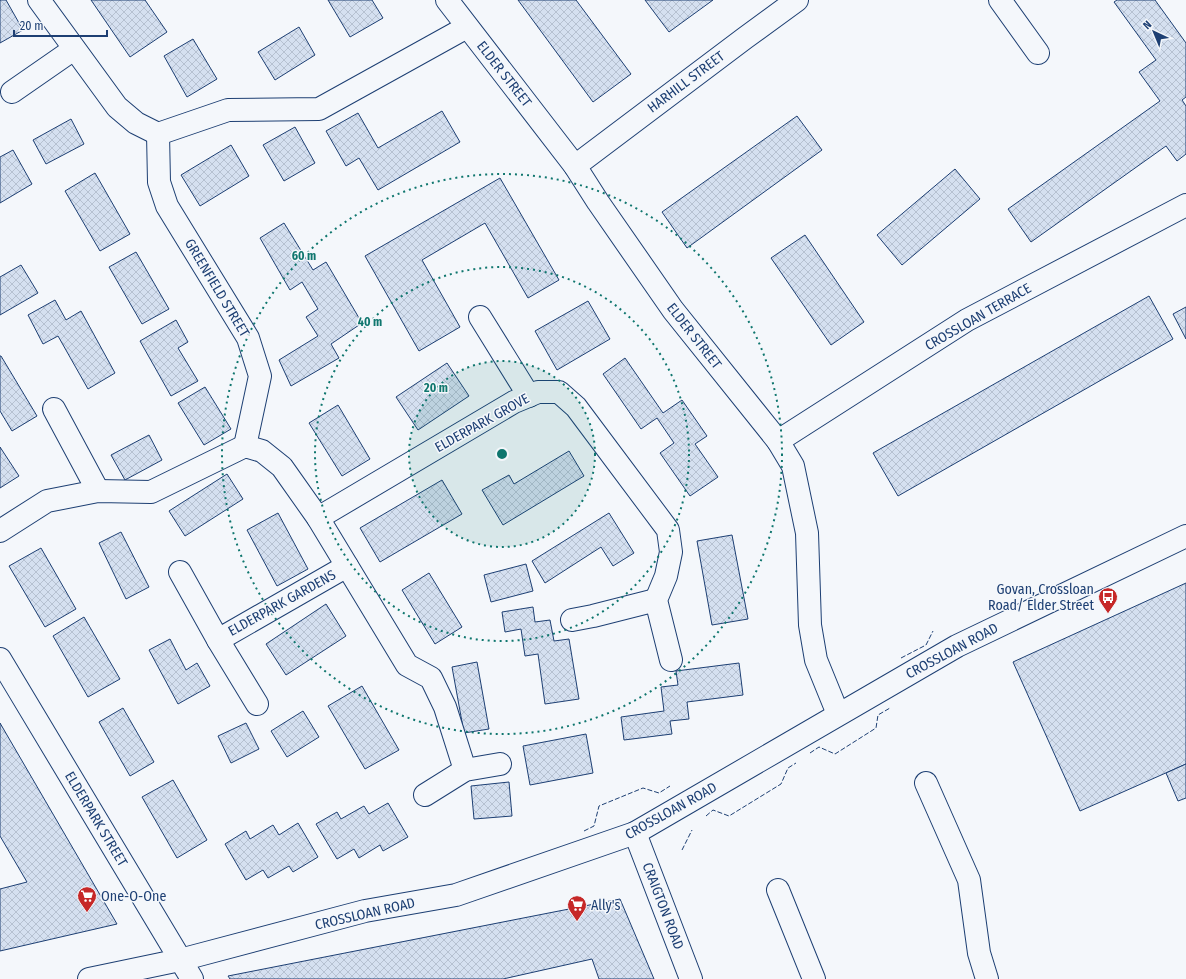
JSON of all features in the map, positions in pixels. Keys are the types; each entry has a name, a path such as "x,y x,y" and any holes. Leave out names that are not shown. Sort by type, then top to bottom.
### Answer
{"street":[{"path":"39,0 117,107 136,123 158,134 228,110 318,109 467,27"},
{"name":"ELDER STREET","path":"447,0 575,166 598,202 673,310 778,441 793,466 807,533 810,625 816,660 838,714"},
{"name":"HARHILL STREET","path":"575,166 797,0"},
{"path":"1000,0 1038,53"},
{"path":"12,92 74,49"},
{"name":"GREENFIELD STREET","path":"158,134 159,182 167,206 248,338 260,376 245,446"},
{"name":"CROSSLOAN TERRACE","path":"778,441 967,320 1186,205"},
{"path":"480,317 529,396"},
{"name":"ELDERPARK GROVE","path":"318,518 514,402 538,392 559,392 576,407 668,530 671,552 666,576 656,600"},
{"path":"54,409 98,491"},
{"path":"0,531 47,501 98,491 150,492 245,446"},
{"name":"ELDERPARK GARDENS","path":"245,446 262,451 282,466 318,518 407,666 431,678 445,707 465,770"},
{"name":"CROSSLOAN ROAD","path":"89,979 180,960 365,911 456,895 635,833 957,646 1186,536"},
{"name":"ELDERPARK GARDENS","path":"218,640 347,566"},
{"name":"ELDERPARK GARDENS","path":"180,572 218,640 257,704"},
{"path":"572,620 656,600 671,660"},
{"name":"ELDERPARK STREET","path":"0,659 192,979"},
{"path":"425,795 465,770 500,764"},
{"path":"926,783 968,880 978,953 987,979"},
{"name":"CRAIGTON ROAD","path":"635,833 691,979"},
{"path":"778,890 814,979"}],"building":[{"path":"0,0 6,0 23,30 0,43"},
{"path":"91,0 145,0 167,32 130,57"},
{"path":"328,0 372,0 383,18 350,37"},
{"path":"518,0 576,0 631,74 593,102"},
{"path":"645,0 713,0 669,32"},
{"path":"1117,0 1155,0 1186,43 1186,97 1182,100 1186,106 1186,154 1177,161 1166,146 1031,242 1008,209 1160,101 1139,72 1156,60 1114,2"},
{"path":"299,27 315,55 275,80 258,52"},
{"path":"193,39 217,79 187,97 164,56"},
{"path":"442,111 460,142 378,190 359,158 346,166 326,131 358,113 378,148"},
{"path":"797,116 822,150 687,248 662,212"},
{"path":"71,119 84,144 46,164 33,140"},
{"path":"295,127 315,163 284,181 263,145"},
{"path":"231,145 249,176 200,206 181,175"},
{"path":"13,150 32,184 0,203 0,157"},
{"path":"955,169 980,199 902,265 877,235"},
{"path":"95,173 130,234 100,251 65,191"},
{"path":"500,178 559,280 528,298 485,223 422,260 460,327 419,351 365,256"},
{"path":"284,223 313,270 326,262 362,323 331,344 339,358 291,386 279,360 318,336 306,317 318,309 302,282 290,290 260,238"},
{"path":"805,235 864,322 831,345 771,258"},
{"path":"136,252 169,309 142,324 109,267"},
{"path":"21,265 38,293 0,315 0,277"},
{"path":"1149,296 1173,339 898,496 873,453"},
{"path":"55,300 66,320 81,311 115,373 88,389 58,336 43,344 28,315"},
{"path":"588,301 610,339 557,370 535,331"},
{"path":"1186,307 1186,339 1173,314"},
{"path":"176,320 188,342 178,348 198,381 171,396 140,341"},
{"path":"0,356 37,416 12,431 0,411"},
{"path":"625,358 663,413 682,400 707,436 695,444 718,477 690,496 660,453 674,443 657,418 641,429 603,374"},
{"path":"447,363 469,396 418,430 396,397"},
{"path":"205,387 231,429 204,445 178,403"},
{"path":"338,405 370,459 342,476 309,423"},
{"path":"149,435 162,460 125,480 111,455"},
{"path":"0,447 19,476 0,488"},
{"path":"569,451 584,476 503,525 482,490 509,475 514,484"},
{"path":"227,474 243,499 185,536 169,511"},
{"path":"442,480 462,514 380,562 360,528"},
{"path":"278,513 308,569 277,586 247,530"},
{"path":"609,513 634,553 613,566 601,547 545,583 532,561"},
{"path":"121,532 149,587 126,599 99,543"},
{"path":"732,535 748,619 712,625 697,541"},
{"path":"41,548 76,609 45,627 9,566"},
{"path":"526,564 533,591 491,602 484,575"},
{"path":"429,573 462,627 435,644 402,590"},
{"path":"1186,583 1186,764 1080,811 1013,662"},
{"path":"326,604 346,636 286,675 266,644"},
{"path":"533,607 535,622 550,620 554,641 569,639 579,699 545,704 538,654 525,656 521,629 505,632 502,612"},
{"path":"84,617 120,679 88,697 53,636"},
{"path":"170,639 186,670 197,663 210,686 178,704 149,650"},
{"path":"477,662 489,729 464,733 452,667"},
{"path":"739,663 743,695 687,702 689,719 670,721 672,734 624,740 621,717 664,711 661,687 678,685 676,671"},
{"path":"362,686 399,750 365,769 328,706"},
{"path":"123,708 154,762 130,776 99,722"},
{"path":"303,711 319,737 287,757 271,731"},
{"path":"0,723 117,924 0,951 0,889 27,882 0,836"},
{"path":"246,723 259,749 231,763 218,736"},
{"path":"586,734 593,773 530,785 523,746"},
{"path":"1186,764 1186,798 1178,801 1166,773"},
{"path":"173,780 207,840 177,858 142,797"},
{"path":"509,782 512,816 474,819 471,786"},
{"path":"388,803 408,837 383,851 380,845 359,858 354,849 337,859 316,824 337,812 341,819 364,806 369,814"},
{"path":"298,823 318,857 293,872 289,866 268,878 263,870 246,880 225,844 246,831 250,839 273,825 279,835"},
{"path":"620,899 654,979 599,979 592,959 503,979 230,979 228,976"}],"fence":[{"path":"901,658 926,645 933,631"},
{"path":"810,753 819,747 835,754 876,728 878,715 890,708"},
{"path":"706,816 713,810 729,816 781,784 788,768 796,763"},
{"path":"584,831 594,826 599,806 643,788 659,793 670,786"},
{"path":"682,850 692,830"}],"place":[{"name":"Govan, Crossloan Road/ Elder Street","path":"1108,614"},
{"name":"One-O-One","path":"87,913"},
{"name":"Ally's","path":"577,922"}]}
